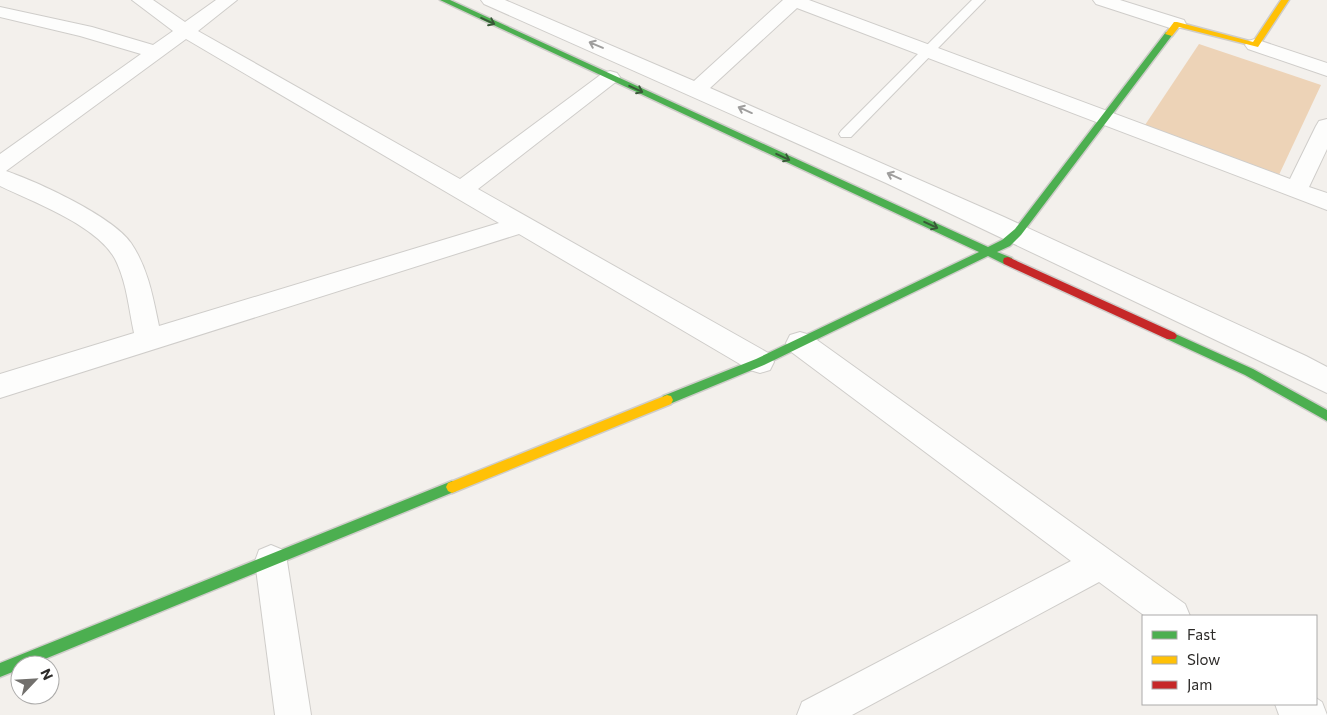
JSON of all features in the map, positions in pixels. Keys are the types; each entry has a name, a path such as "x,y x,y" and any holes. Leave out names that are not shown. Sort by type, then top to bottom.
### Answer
{"street":[{"path":"142,0 185,31 760,362"},
{"path":"0,165 228,0"},
{"path":"444,0 1249,372 1327,416"},
{"path":"490,0 698,88 1018,232 1296,364 1327,381"},
{"path":"698,88 794,0 1327,202"},
{"path":"1102,0 1327,70"},
{"path":"1254,46 1284,0"},
{"path":"0,12 86,31 156,52"},
{"path":"0,670 760,362 1006,243 1018,232 1177,24"},
{"path":"460,190 610,77"},
{"path":"1296,190 1327,126"},
{"path":"0,177 104,230 120,246 129,262 149,340"},
{"path":"0,386 521,225"},
{"path":"800,343 1173,615"},
{"path":"271,560 293,715"},
{"path":"815,715 1100,563"},
{"path":"1294,705 1309,715"}],"lane":[{"path":"846,134 979,0"}],"shaded area":[{"path":"1199,44 1321,85 1278,177 1145,125"}],"traffic: fast":[{"path":"444,0 1008,261"},
{"path":"667,400 760,362 1006,243 1018,232 1169,34"},
{"path":"1171,336 1249,372 1327,416"},
{"path":"0,670 452,487"}],"traffic: slow":[{"path":"1169,34 1177,24 1255,45 1285,0"},
{"path":"452,487 667,400"}],"traffic: jam":[{"path":"1008,261 1171,336"}]}
